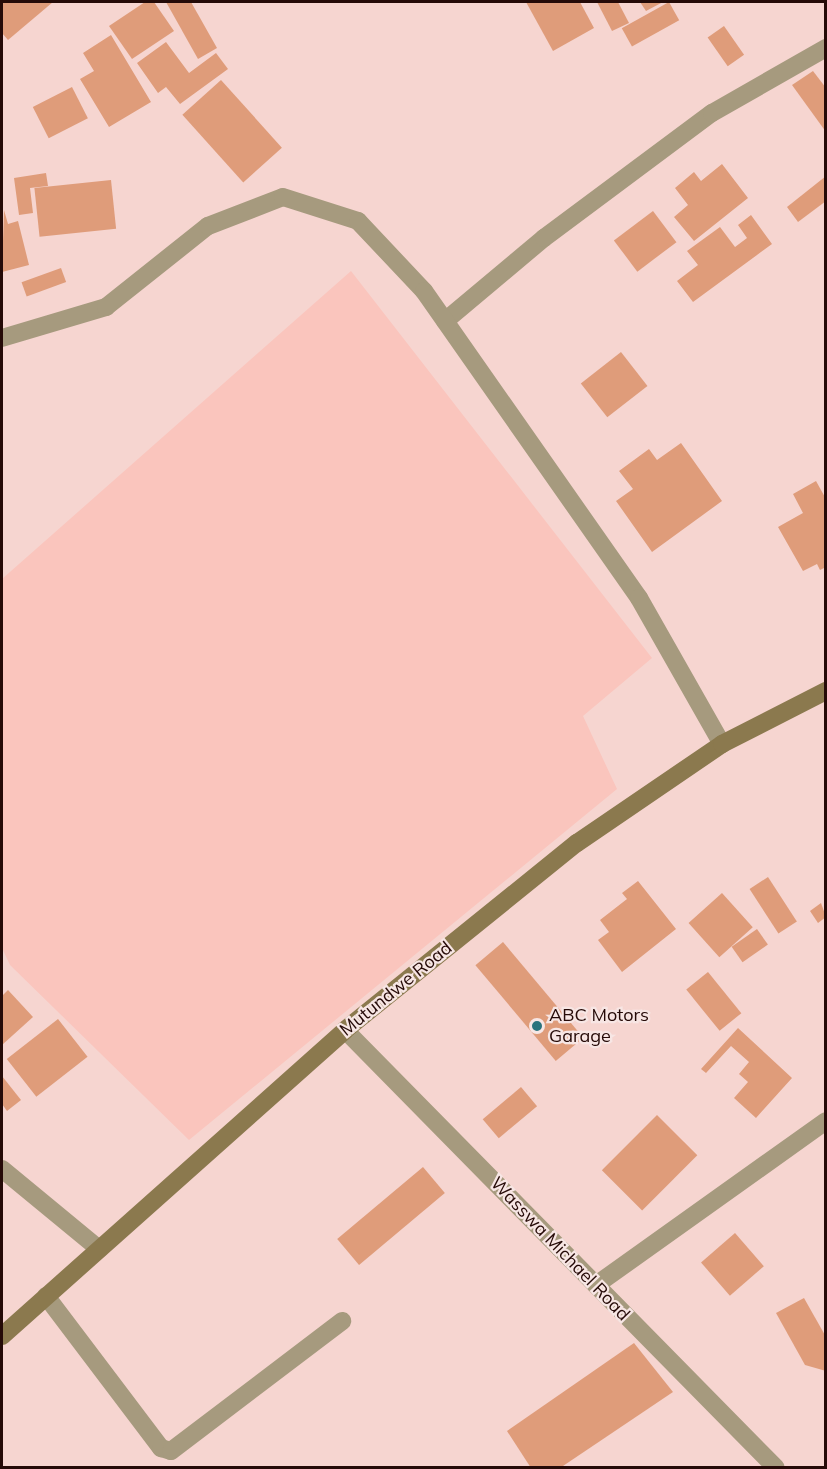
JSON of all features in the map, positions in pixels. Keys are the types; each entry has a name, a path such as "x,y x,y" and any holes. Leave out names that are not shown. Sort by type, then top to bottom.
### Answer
{"main road":[{"name":"Mutundwe Road","path":"2,1336 345,1030 577,843 723,744 825,691"}],"street":[{"path":"445,321 544,238 712,113 825,48"},
{"path":"2,338 106,307 208,225 283,197 358,221 445,321 639,598 723,744"},
{"name":"Wasswa Michael Road","path":"345,1030 776,1467"},
{"path":"596,1285 825,1121"},
{"path":"2,1169 99,1249"},
{"path":"46,1296 161,1448 171,1451 342,1321"}],"shaded area":[{"path":"351,271 652,658 583,716 617,789 189,1140 10,965 2,948 2,579"}],"building":[{"path":"2,2 53,2 8,40 2,33"},
{"path":"145,2 154,2 174,31 132,59 109,26"},
{"path":"166,2 191,2 217,48 198,59"},
{"path":"526,2 580,2 594,28 553,51"},
{"path":"597,2 618,2 629,23 612,31"},
{"path":"640,2 663,2 646,11"},
{"path":"669,2 679,20 632,47 622,28"},
{"path":"724,26 744,55 728,66 708,37"},
{"path":"111,35 151,102 109,127 80,79 94,71 83,53"},
{"path":"166,42 189,73 216,53 228,69 180,104 166,87 158,93 137,63"},
{"path":"813,71 826,88 826,132 792,85"},
{"path":"221,80 282,148 243,182 182,115"},
{"path":"72,87 88,118 49,138 33,107"},
{"path":"722,164 748,198 694,241 674,217 688,205 675,188 694,172 701,181"},
{"path":"46,173 48,186 30,188 33,213 19,215 14,178"},
{"path":"826,176 826,201 798,222 787,207"},
{"path":"111,180 116,229 40,237 34,188"},
{"path":"4,210 8,224 18,221 29,265 2,272"},
{"path":"653,211 676,242 637,272 614,240"},
{"path":"751,215 772,244 693,302 677,281 698,265 687,251 720,227 735,247 747,238 738,225"},
{"path":"61,268 66,282 27,296 22,282"},
{"path":"621,352 647,386 607,417 581,383"},
{"path":"681,443 722,501 652,552 616,501 633,489 619,471 649,449 657,460"},
{"path":"816,481 826,499 826,567 820,570 817,564 803,571 778,527 803,513 793,494"},
{"path":"768,877 797,921 778,933 750,889"},
{"path":"638,881 676,929 622,972 598,940 609,932 600,920 627,899 622,893"},
{"path":"722,893 753,927 719,957 689,923"},
{"path":"821,903 826,917 818,923 810,911"},
{"path":"757,929 768,945 743,962 732,947"},
{"path":"503,942 583,1038 556,1061 475,965"},
{"path":"708,972 741,1013 720,1031 686,990"},
{"path":"8,990 33,1017 2,1045 2,996"},
{"path":"58,1019 88,1057 36,1097 7,1059"},
{"path":"738,1028 792,1078 756,1118 734,1098 748,1082 739,1074 749,1062 731,1046 706,1073 701,1069"},
{"path":"2,1076 21,1100 7,1111 2,1104"},
{"path":"521,1087 537,1106 499,1138 483,1119"},
{"path":"657,1115 697,1155 642,1210 602,1170"},
{"path":"423,1167 445,1193 359,1265 337,1239"},
{"path":"735,1233 764,1266 730,1296 701,1263"},
{"path":"804,1298 826,1337 826,1371 805,1365 776,1313"},
{"path":"634,1343 673,1392 560,1468 531,1468 507,1431"}],"place":[{"name":"ABC Motors Garage","path":"537,1026"}]}
